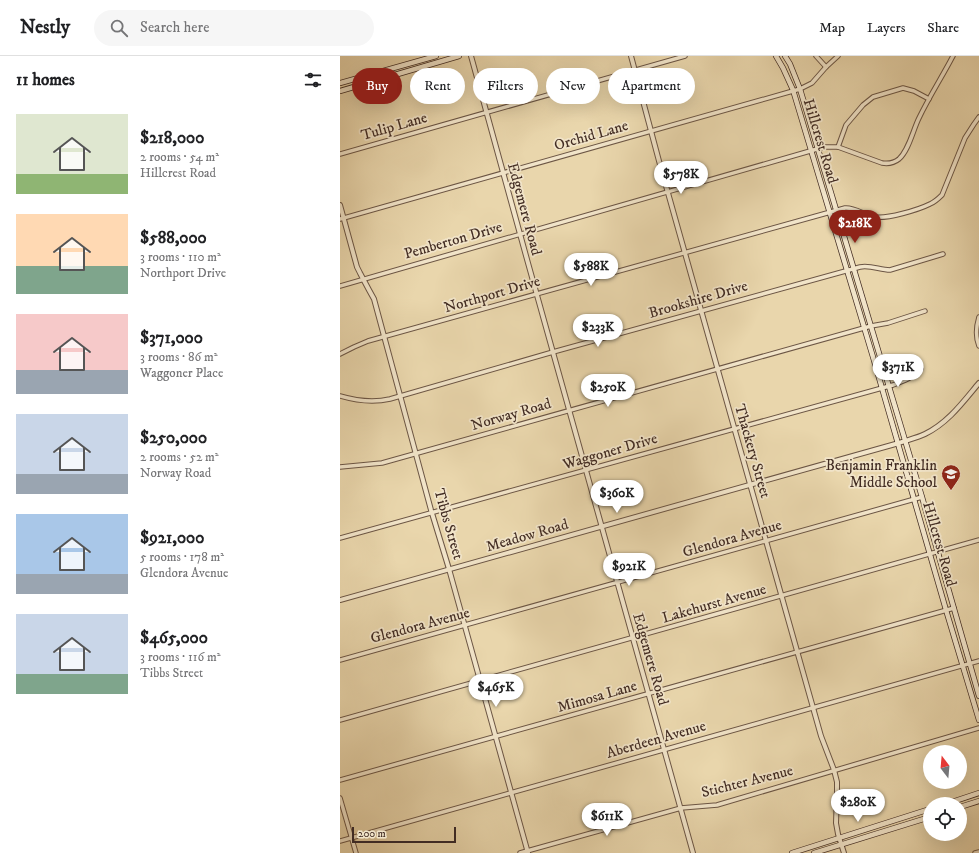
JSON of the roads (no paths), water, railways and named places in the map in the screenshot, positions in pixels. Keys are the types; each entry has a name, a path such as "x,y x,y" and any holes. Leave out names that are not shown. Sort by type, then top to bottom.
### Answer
{"main road":[{"path":"395,68 436,56"},
{"path":"402,74 459,56"},
{"name":"Hillcrest Road","path":"776,56 793,90 865,328 905,441 979,696"},
{"name":"Hillcrest Road","path":"785,56 792,68 800,89 871,326 914,499 979,720"},
{"path":"340,83 352,80"},
{"path":"340,91 352,88"},
{"path":"967,797 979,793"},
{"path":"967,805 979,801"},
{"path":"792,853 923,811"},
{"path":"814,853 923,819"}],"street":[{"name":"Edgemere Road","path":"471,56 693,853"},
{"name":"Thackery Street","path":"631,56 634,68"},
{"name":"Tulip Lane","path":"642,68 685,56"},
{"path":"816,56 826,67"},
{"name":"Orchid Lane","path":"342,219 800,89 812,83 838,56"},
{"name":"Pemberton Drive","path":"340,286 818,148 830,146 838,147 882,163 887,164 893,162 899,159 904,153 929,98 953,56"},
{"name":"Tulip Lane","path":"340,154 608,78"},
{"path":"838,147 846,125 863,105 874,97 903,88 929,98"},
{"name":"Thackery Street","path":"644,104 797,652 824,746 834,770 838,787 836,818 839,838 844,853"},
{"path":"837,211 851,208 872,217 885,217 935,202 942,195 966,138 979,117"},
{"name":"Tibbs Street","path":"340,205 342,219 357,267 374,300 528,852"},
{"name":"Northport Drive","path":"340,354 368,341 837,211"},
{"name":"Brookshire Drive","path":"340,396 350,399 374,402 390,399 854,268 868,266 882,270 890,270 943,254"},
{"name":"Norway Road","path":"340,467 382,463 871,326 888,323 925,311"},
{"path":"979,317 976,336 979,346"},
{"name":"Waggoner Drive","path":"340,538 886,387 906,380 915,375 921,369"},
{"name":"Meadow Road","path":"340,600 921,436 940,425 948,418 979,383"},
{"name":"Glendora Avenue","path":"340,660 922,496"},
{"name":"Lakehurst Avenue","path":"340,720 979,540"},
{"name":"Mimosa Lane","path":"340,780 954,608"},
{"name":"Aberdeen Avenue","path":"340,841 979,661"},
{"name":"Stichter Avenue","path":"520,853 681,808 717,805 979,728"},
{"path":"340,798 356,853"},
{"path":"975,853 979,852"}],"place":[{"name":"Benjamin Franklin Middle School","path":"951,491"}]}
